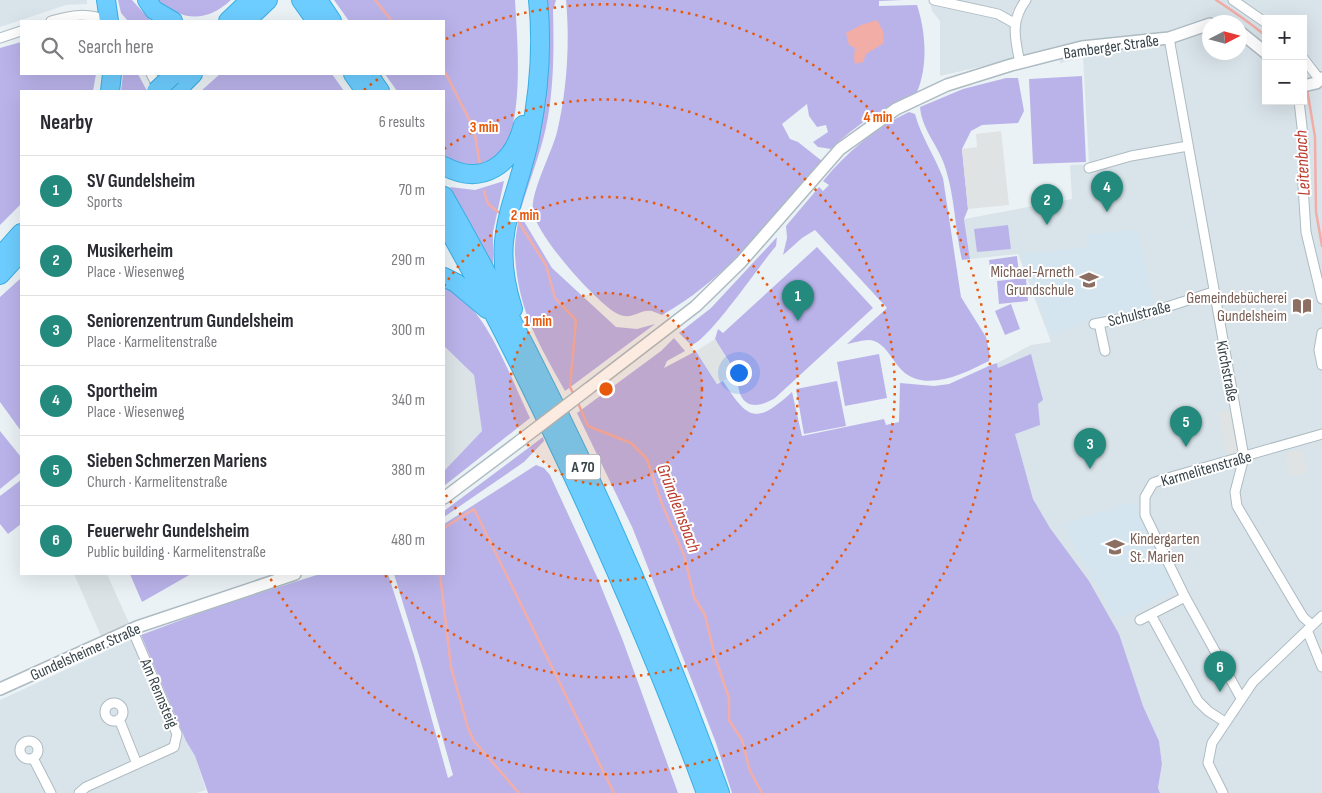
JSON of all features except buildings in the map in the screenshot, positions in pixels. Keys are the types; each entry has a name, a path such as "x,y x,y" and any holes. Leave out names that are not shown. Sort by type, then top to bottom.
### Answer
{"highway":[{"path":"106,0 108,20"},
{"path":"146,0 154,10 171,20"},
{"path":"302,0 315,20"},
{"path":"318,0 331,20"},
{"path":"445,166 465,174 489,171 500,165 510,154 519,139 530,73 529,0"},
{"path":"526,350 506,281 503,238 507,216 530,140 536,104 540,50 538,0"},
{"path":"223,20 237,18 261,1"},
{"path":"110,90 112,75"},
{"path":"354,75 364,90"},
{"path":"369,75 379,90"},
{"path":"160,90 179,80"},
{"name":"A 70","path":"445,198 488,274 617,540 674,676 720,793"},
{"name":"A 70","path":"445,224 524,371 613,564 661,674 706,793"},
{"path":"0,257 20,234"},
{"path":"0,275 20,253"},
{"path":"0,280 20,267"},
{"path":"445,278 456,283 494,314"}],"street":[{"path":"934,0 998,14 1014,23"},
{"path":"1016,64 1014,23 1019,10 1026,0"},
{"path":"1233,0 1262,20"},
{"path":"55,20 88,14 105,20"},
{"name":"Bamberger Straße","path":"445,497 682,317 741,262 831,159 853,138 896,109 947,85 1016,64 1082,47 1169,38 1202,27"},
{"path":"0,38 20,31"},
{"name":"Kirchstraße","path":"1169,38 1244,457 1235,492 1237,506 1309,627 1322,667"},
{"path":"1247,38 1262,51"},
{"path":"1304,60 1316,82"},
{"path":"151,75 158,90"},
{"path":"1299,105 1304,144 1303,186 1306,232 1309,252 1322,299"},
{"path":"1090,168 1131,156 1188,146"},
{"name":"Schulstraße","path":"1105,351 1097,324 1142,315 1213,292"},
{"path":"1322,333 1319,350 1322,365"},
{"name":"Karmelitenstraße","path":"1241,698 1185,597 1145,515 1145,497 1153,483 1322,434"},
{"name":"Gundelsheimer Straße","path":"0,689 132,629 292,575"},
{"path":"1140,620 1185,597"},
{"path":"1150,615 1198,702 1208,712 1225,722"},
{"path":"1223,793 1208,763 1212,743 1253,682 1322,616"},
{"name":"Am Rennsteig","path":"79,793 174,747 177,734 132,629"},
{"path":"118,720 138,764"},
{"path":"33,758 51,793"}],"shaded area":[{"path":"0,0 87,0 87,4 66,5 0,27"},
{"path":"118,0 132,0 150,20 127,20 121,13"},
{"path":"157,0 231,0 212,13 194,16 176,12"},
{"path":"334,0 515,0 518,59 516,106 506,145 497,158 478,166 467,166 453,163 445,158 445,90 396,90 386,75 445,75 445,20 348,20"},
{"path":"545,0 556,0 553,10 553,63 550,104 543,140 521,209 517,205"},
{"path":"566,0 903,0 879,1 879,6 917,5 924,38 921,82 917,92 871,117 831,149 818,147 813,142 828,132 826,125 817,127 809,116 807,104 782,124 790,139 798,142 822,161 748,245 708,283 662,315 647,311 626,316 616,313 581,282 544,235 533,211 538,183 557,132 563,100 568,49"},
{"path":"930,0 1322,0 1322,793 1160,793 1158,788 1162,764 1159,741 1143,706 1033,499 1002,388 997,363 1031,345 1051,342 1018,254 970,259 964,219 1072,199 1070,165 1089,164 1083,57 1060,63 1059,49 940,76 940,21 932,11"},
{"path":"877,20 883,31 884,43 866,54 863,62 855,64 855,48 849,45 846,33 861,25"},
{"path":"20,42 20,75 96,75 93,90 20,90 20,205 0,225 0,48"},
{"path":"123,75 139,75 146,90 121,90"},
{"path":"219,75 333,75 343,90 202,90"},
{"path":"1082,76 1086,162 1033,164 1029,79"},
{"path":"1006,78 1018,78 1024,111 1018,123 982,125 971,131 962,149 968,209 964,219 970,259 962,260 946,170 924,124 920,107 963,89"},
{"path":"909,112 915,114 943,178 961,297 986,337 990,356 989,361 966,372 942,380 930,381 907,375 884,348 871,340 847,344 887,308 815,230 802,238 783,255 787,238 786,226 819,187 823,191 829,185 823,181 832,170 873,133"},
{"path":"1001,131 1009,205 968,209 962,149 977,147 976,134"},
{"path":"504,181 493,232 493,265 450,187 475,190"},
{"path":"519,213 552,268 616,327 637,329 655,324 565,391 531,326 520,293 515,250"},
{"path":"1008,225 1011,249 977,252 974,229"},
{"name":"Michael-Arneth Grundschule","path":"1138,229 1154,306 1133,313 1099,318 1051,335 1021,254 1088,247 1087,235"},
{"path":"777,237 776,246 734,301 709,331 699,341 691,345 679,333 711,308"},
{"path":"817,247 873,308 775,398 757,405 748,403 741,396 731,364 715,339 718,329 723,333"},
{"path":"1017,256 1019,274 991,277 989,260"},
{"path":"1026,278 1028,301 999,304 997,281"},
{"path":"20,279 20,430 0,402 0,297"},
{"path":"445,287 459,295 484,325 505,363 530,418 445,485 445,470 482,431 474,375 445,347"},
{"path":"1011,304 1020,329 1005,335 995,311"},
{"path":"674,338 685,351 667,361 664,368 696,351 717,384 723,381 739,404 753,414 770,410 792,392 802,436 884,419 886,425 899,422 900,383 934,386 949,384 991,365 997,363 998,368 1031,354 1043,400 1038,404 1040,425 1015,434 1033,499 1050,528 1089,581 1119,634 1143,706 1159,741 1162,764 1158,788 1160,793 732,793 716,743 633,529 577,413 661,351"},
{"path":"715,339 736,374 717,384 696,351"},
{"path":"445,347 474,375 482,431 445,470"},
{"path":"879,354 887,398 845,406 837,362"},
{"path":"837,381 846,426 804,434 796,389"},
{"path":"1231,410 1241,450 1237,456 1228,458 1218,413"},
{"path":"0,431 20,456 20,473 0,489"},
{"path":"543,437 544,441 524,462 445,516 445,510"},
{"path":"1302,449 1308,473 1291,477 1285,453"},
{"path":"536,465 544,468 550,475 598,579 623,641 678,793 208,793 195,756 186,741 141,635 224,604 317,575 388,575 414,655 448,778 453,775 394,575 445,575 445,523"},
{"path":"20,481 20,525 8,534 0,524 0,496"},
{"name":"Kindergarten St. Marien","path":"1135,502 1176,590 1117,620 1062,524"},
{"path":"74,575 107,575 129,623 101,636"},
{"path":"130,575 189,575 142,602"},
{"path":"141,635 186,741 195,756 206,790 197,793 0,793 0,700"}],"waterway":[{"name":"Gründleinsbach","path":"375,0 391,20"},
{"name":"Leitenbach","path":"1216,0 1262,33"},
{"name":"Gründleinsbach","path":"445,72 474,129 480,165"},
{"name":"Leitenbach","path":"1307,89 1315,137 1316,212 1322,246"},
{"name":"Gründleinsbach","path":"484,191 488,204 501,214"},
{"name":"Gründleinsbach","path":"516,218 546,265 555,298 576,320 570,387 574,395"},
{"name":"Gründleinsbach","path":"578,403 588,426 631,443 647,459 662,504 684,555 694,597 705,615 715,657 729,698 729,720 742,740 750,771 762,793"},
{"path":"445,527 474,509 614,793"},
{"path":"440,575 451,667 468,728 474,741 519,793"}],"place":[{"name":"Sportheim","path":"1107,212"},
{"name":"Musikerheim","path":"1047,225"},
{"name":"Michael-Arneth Grundschule","path":"1089,280"},
{"name":"Gemeindebücherei Gundelsheim","path":"1302,306"},
{"name":"SV Gundelsheim","path":"798,321"},
{"name":"Sieben Schmerzen Mariens","path":"1186,447"},
{"name":"Seniorenzentrum Gundelsheim","path":"1090,469"},
{"name":"Kindergarten St. Marien","path":"1115,547"},
{"name":"Feuerwehr Gundelsheim","path":"1220,692"}]}
